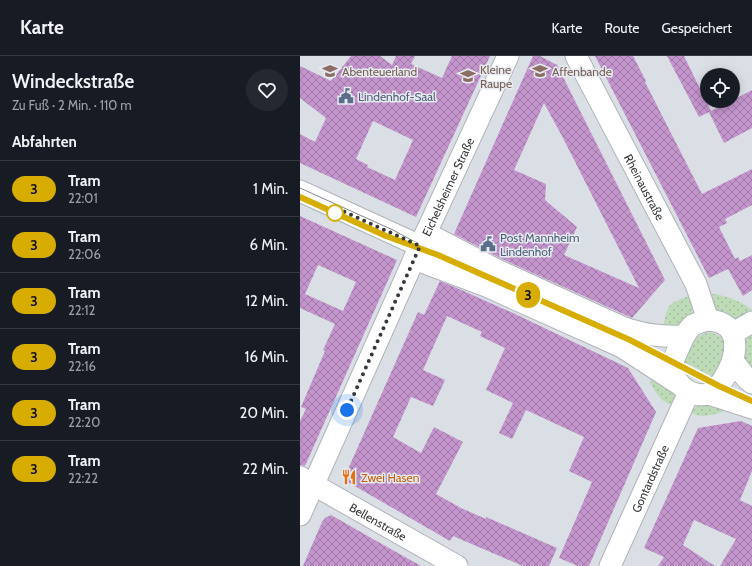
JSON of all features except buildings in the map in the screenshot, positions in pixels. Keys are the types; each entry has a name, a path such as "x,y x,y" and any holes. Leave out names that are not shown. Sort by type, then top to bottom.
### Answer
{"street":[{"name":"Eichelsheimer Straße","path":"300,515 307,481 420,246 508,56"},
{"name":"Rheinaustraße","path":"576,56 696,284 708,320"},
{"path":"300,191 420,246 486,286 617,345 692,390 752,408"},
{"path":"420,246 495,269 624,328 643,334 661,337 684,336"},
{"path":"708,320 718,320 726,325 733,333 736,347 733,361 727,374 716,389 692,390 673,371 673,360 684,336 694,325 708,320"},
{"path":"733,333 752,322"},
{"path":"733,361 752,383"},
{"name":"Gontardstraße","path":"610,566 692,390"},
{"name":"Bellenstraße","path":"307,481 457,566"}],"green space":[{"path":"710,294 720,295 738,301 752,310 752,314 740,319 728,318 713,308"},
{"path":"692,295 693,308 689,319 680,326 663,328 666,314 670,306 678,300"},
{"path":"752,331 752,367 749,366 742,355 744,345"},
{"path":"711,332 721,337 726,345 716,378 684,362 690,346 696,338 705,333"},
{"path":"654,375 674,393 676,396 674,404 666,402 657,394 650,383"},
{"path":"705,404 725,407 723,412 711,415 699,416 692,413 691,411 697,406"}],"tram line":[{"path":"300,188 393,230 439,255 630,339 720,385 752,399"},
{"path":"300,197 386,236 410,244"},
{"name":"3","path":"300,197 386,236 438,255 630,340 719,386 752,401"}],"place":[{"name":"Abenteuerland","path":"330,71"},
{"name":"Affenbande","path":"540,71"},
{"name":"Kleine Raupe","path":"468,76"},
{"name":"Lindenhof-Saal","path":"346,96"},
{"name":"Post Mannheim Lindenhof","path":"488,244"},
{"name":"Zwei Hasen","path":"349,477"}],"route":[{"path":"335,213 336,208 420,246 347,410"}]}
